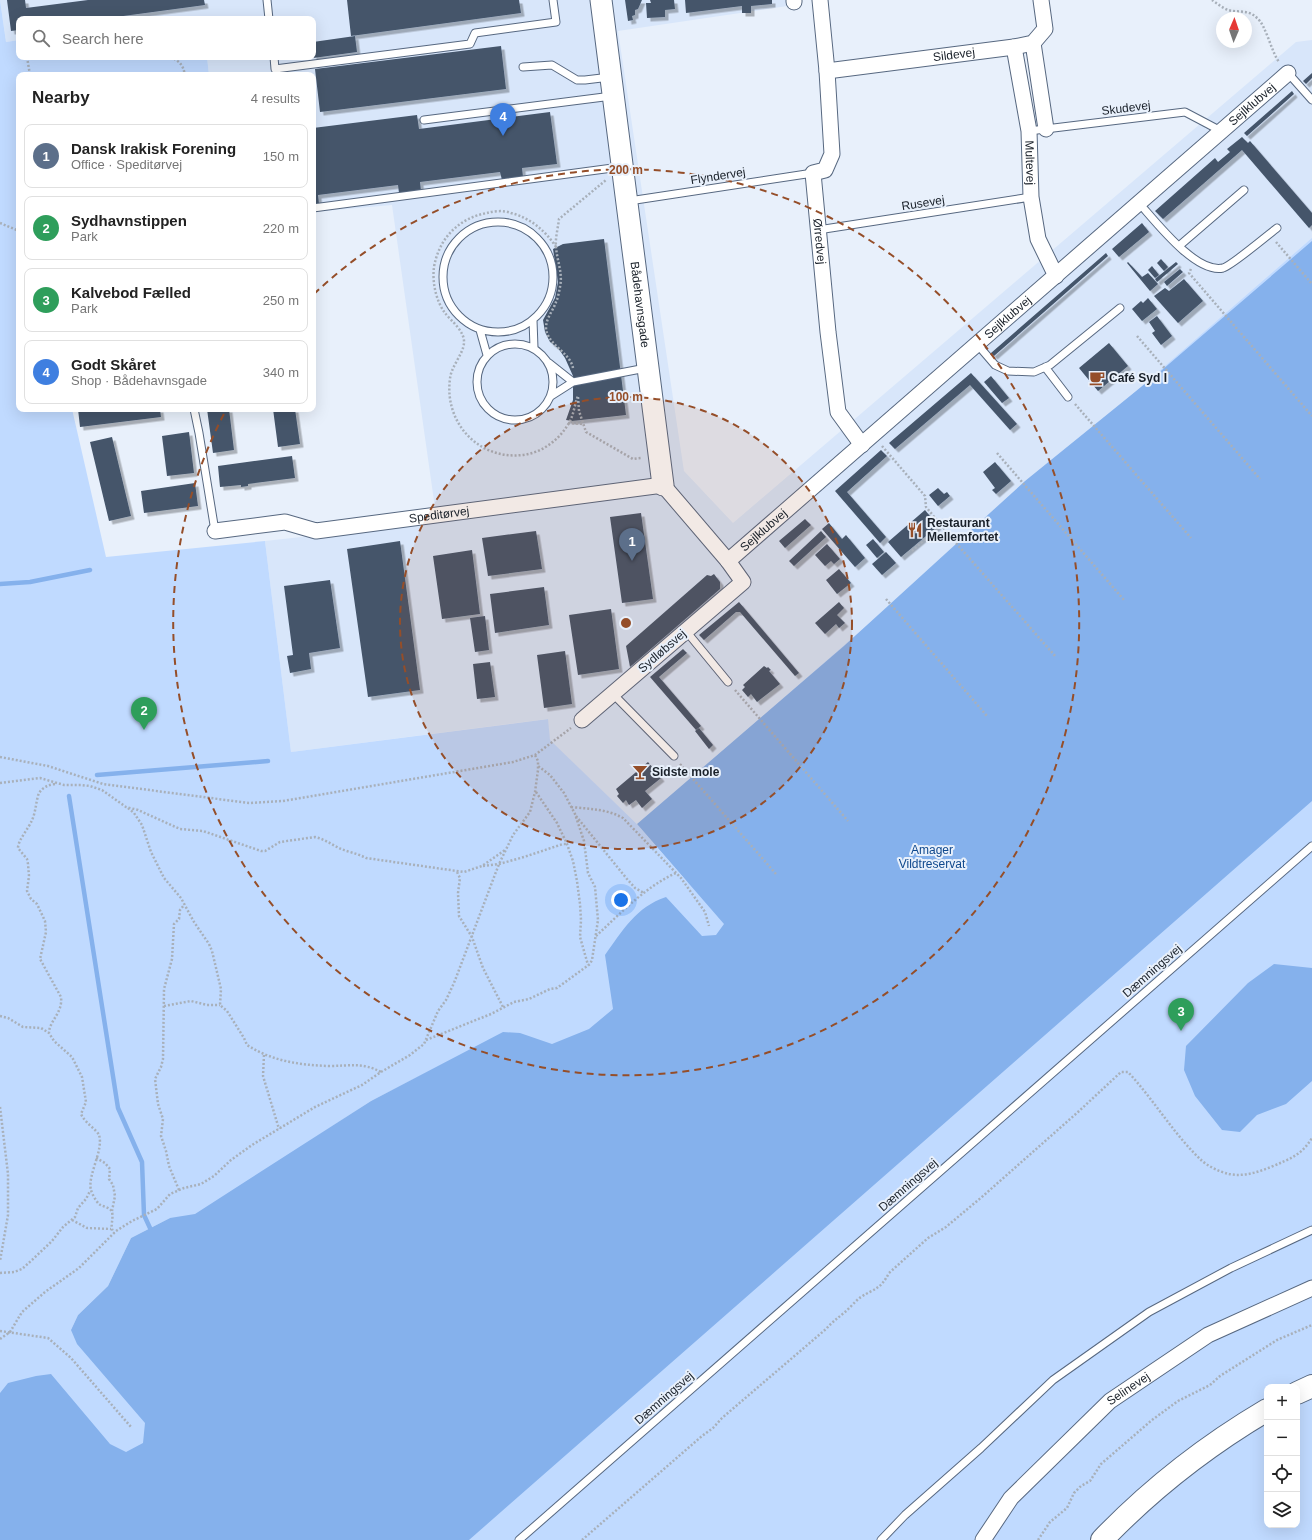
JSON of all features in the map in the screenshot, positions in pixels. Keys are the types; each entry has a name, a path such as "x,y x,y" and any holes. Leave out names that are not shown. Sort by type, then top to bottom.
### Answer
{"highway":[{"path":"1300,1392 1312,1386"},
{"path":"1102,1540 1138,1504 1180,1469 1218,1441 1264,1412"}],"street":[{"name":"Bådehavnsgade","path":"601,0 663,485"},
{"path":"813,173 825,170 832,154 827,71 820,0"},
{"path":"1041,0 1045,28 1033,43 1046,129"},
{"name":"Sildevej","path":"827,71 1014,47 1033,43"},
{"name":"Multevej","path":"1014,47 1029,131 1031,197 1038,239 1056,276"},
{"name":"Sejlklubvej","path":"728,561 1288,73"},
{"name":"Ørredvej","path":"813,173 828,332 838,412 867,440"},
{"path":"663,485 728,561"},
{"name":"Speditørvej","path":"215,531 285,522 316,531 663,485"},
{"name":"Sydløbsvej","path":"582,720 743,582 728,561"},
{"name":"Selinevej","path":"982,1540 1011,1498 1110,1401 1208,1335 1312,1288"}],"lane":[{"path":"267,0 269,16"},
{"path":"274,60 276,69 470,44 475,33 556,22 553,0"},
{"path":"523,67 552,65 577,80 585,80 612,86"},
{"path":"1288,73 1312,100"},
{"path":"424,120 612,86"},
{"name":"Skudevej","path":"1029,131 1185,112 1221,131"},
{"path":"316,208 622,167"},
{"name":"Flyndervej","path":"627,201 813,173"},
{"path":"1179,246 1244,190"},
{"name":"Rusevej","path":"818,230 1031,197"},
{"path":"1139,203 1179,246 1203,266 1213,269 1225,268 1277,228"},
{"path":"488,222 506,222 524,228 538,239 549,254 553,272 552,290 546,306 534,320 521,328 508,332 494,333 480,330 463,321 451,308 444,291 442,273 446,255 456,240 471,228 488,222"},
{"path":"977,344 995,365 1008,370 1034,372 1050,365 1120,308"},
{"path":"534,320 534,348"},
{"path":"480,330 487,355"},
{"path":"549,363 553,376 553,389 540,411 529,418 516,421 503,419 491,413 482,403 477,391 476,378 479,365 487,355 497,347 509,344 522,344 534,348 542,354 549,363 573,382"},
{"path":"1045,367 1068,397"},
{"path":"550,396 573,382 648,368"},
{"path":"195,412 215,531"},
{"path":"686,631 728,682"},
{"path":"612,694 674,756"},
{"name":"Dæmningsvej","path":"519,1540 1312,846"},
{"path":"881,1540 905,1515 981,1448 1053,1380 1149,1312 1231,1268 1312,1230"}],"path":[{"path":"1212,0 1228,10 1244,11 1258,18 1268,38 1274,56 1288,73"},
{"path":"28,60 30,72"},
{"path":"176,60 180,62 184,72"},
{"path":"573,372 572,365 563,352 550,340 546,328 548,316 556,303 561,286 560,268 556,247 559,220 622,167"},
{"path":"0,223 16,230"},
{"path":"1269,234 1312,284"},
{"path":"1196,260 1189,273 1312,416"},
{"path":"1137,336 1260,479"},
{"path":"583,424 568,423 577,394 579,410 586,432 633,459 660,456"},
{"path":"1068,397 1191,538"},
{"path":"867,440 925,496 926,507 1056,657"},
{"path":"997,453 1124,600"},
{"path":"912,551 923,540 942,526"},
{"path":"886,599 987,716"},
{"path":"728,682 848,821"},
{"path":"0,757 48,766 102,784 249,802 283,801 514,762 535,754 551,745 582,720"},
{"path":"0,1339 10,1332 22,1312 45,1292 79,1268 114,1233 132,1221 157,1209 170,1194 201,1184 214,1176 230,1160 252,1145 315,1107 362,1085 410,1055 424,1044 438,1010 446,1000 454,983 499,864 513,835 530,812 535,792 538,766 535,754"},
{"path":"674,756 776,874"},
{"path":"538,766 550,775 564,793 575,814 627,879 635,888 644,893"},
{"path":"0,783 40,778 68,786 90,786 102,790 134,813 142,825 158,868 169,886 181,898 209,944 221,989 220,1005"},
{"path":"49,1033 50,1026 58,1013 61,997 40,959 46,932 45,921 37,904 27,890 29,876 28,864 25,856 20,851 18,844 32,820 37,807 39,794 47,785 55,783"},
{"path":"535,792 557,823 568,844 577,881 581,920 580,937 588,965"},
{"path":"126,807 138,810 180,829 207,832 256,850 265,851 280,842 315,837 321,838 366,858 457,872 464,872 482,866 499,864 563,844 568,844"},
{"path":"571,808 601,809 613,812 623,818 676,873 705,912 709,926"},
{"path":"426,1041 456,1027 491,1014 514,1002 529,999 550,989 558,988 588,965 592,960 598,920 596,894 588,873 584,841 575,814"},
{"path":"482,866 506,850"},
{"path":"457,872 460,878 458,910 465,927 472,937 483,968 504,1007"},
{"path":"596,936 644,893 667,877 676,873"},
{"path":"179,1190 169,1166 161,1136 163,1119 158,1104 155,1076 161,1067 162,1059 164,989 172,959 174,924 179,918 180,910 184,905"},
{"path":"164,1006 192,1001 207,1005 220,1005 227,1012 247,1045 264,1055 284,1062 366,1066 381,1072"},
{"path":"0,1016 8,1018 23,1027 41,1028 49,1033 54,1041 72,1057 82,1078 86,1102 81,1114 87,1124 98,1134 100,1139 91,1182 91,1191 99,1204 109,1208 112,1212"},
{"path":"264,1055 263,1076 279,1129"},
{"path":"582,1540 713,1428 722,1418 826,1329 834,1320 861,1297 877,1288 886,1280 889,1273 923,1243 946,1227 1078,1112 1121,1072 1128,1072 1138,1083 1200,1160 1210,1167 1228,1174 1241,1175 1260,1171 1294,1157 1303,1151 1312,1138"},
{"path":"0,1107 8,1174 8,1215 0,1261"},
{"path":"96,1158 110,1169 109,1179 113,1185 115,1196 111,1229 114,1233"},
{"path":"0,1273 14,1272 22,1269 52,1241 63,1226 72,1220 77,1214 78,1208 91,1191"},
{"path":"72,1220 83,1227 111,1229"},
{"path":"1038,1540 1050,1522 1067,1508 1074,1493 1081,1486 1090,1481 1101,1464 1152,1420 1178,1401 1210,1385 1220,1376 1277,1340 1312,1325"},
{"path":"0,1332 10,1332 48,1338 71,1358 131,1427"}],"shaded area":[{"path":"0,0 801,0 801,4 618,31 684,471 733,523 1296,42 1312,40 1312,241 1162,370 1025,481 844,646 637,824 549,740 547,719 291,752 265,541 437,522 392,205 316,212 316,72 209,72 207,60 316,60 316,16 16,16 16,40 6,42"},
{"name":"Amager Vildtreservat","path":"1312,241 1312,801 469,1540 0,1540 0,1393 8,1383 51,1374 110,1444 126,1452 143,1443 145,1423 77,1344 71,1330 78,1315 108,1286 131,1238 170,1218 195,1214 371,1101 503,1032 520,1033 552,1044 589,1029 613,1009 605,955 631,920 638,913 656,901 666,897 702,936 716,935 724,924 637,824 844,646 1025,481 1162,370"},
{"path":"1274,964 1312,968 1312,1081 1286,1104 1257,1115 1240,1132 1222,1130 1195,1096 1184,1070 1186,1046 1248,983"}],"green space":[{"path":"0,0 6,42 16,40 16,60 207,60 209,72 16,72 16,412 73,412 106,557 265,541 291,752 548,719 550,740 637,824 688,883 647,817 1312,238 1312,1540 0,1540","holes":["484,1043 311,1140 371,1101","172,1218 71,1330 78,1315 108,1286 131,1238"]}],"building":[{"path":"7,0 25,0 26,8 88,0 204,0 205,5 123,16 16,16 16,30 11,31"},
{"path":"347,0 519,0 521,13 351,36"},
{"path":"625,0 642,0 638,9 635,10 635,15 632,16 633,20 628,21"},
{"path":"650,0 674,0 675,9 665,10 665,17 647,18 646,3 651,3"},
{"path":"685,0 772,0 772,4 751,6 751,13 742,13 742,6 686,13"},
{"path":"355,36 357,52 316,58 316,42"},
{"path":"501,46 506,89 320,112 315,69"},
{"path":"1312,73 1312,78 1306,84 1303,81"},
{"path":"1292,91 1294,94 1247,136 1244,133"},
{"path":"550,112 557,164 522,168 523,177 502,180 500,172 420,182 421,191 399,193 398,185 318,195 319,204 316,204 316,128 417,115 419,129"},
{"path":"1242,137 1248,143 1250,141 1312,213 1312,225 1309,228 1242,150 1163,219 1155,211 1215,158 1218,162 1230,152 1227,149"},
{"path":"1142,223 1149,232 1119,257 1112,249"},
{"path":"604,239 626,415 572,421 566,420 573,400 573,376 565,358 558,348 550,342 545,332 543,320 555,298 558,282 553,249 563,244"},
{"path":"1106,253 1108,256 994,356 991,353"},
{"path":"1161,259 1168,267 1164,271 1157,263"},
{"path":"1128,262 1142,277 1148,273 1158,284 1150,291 1127,263"},
{"path":"1176,262 1178,264 1157,282 1155,279"},
{"path":"1152,266 1159,275 1155,278 1148,270"},
{"path":"1180,269 1183,272 1167,286 1164,282"},
{"path":"1184,279 1203,301 1178,323 1154,296 1165,288 1169,291"},
{"path":"1148,298 1157,309 1142,321 1132,309 1141,301 1143,303"},
{"path":"1157,316 1172,336 1161,345 1152,333 1155,331 1149,322"},
{"path":"1109,343 1128,366 1098,391 1079,368"},
{"path":"971,373 1017,424 1010,430 970,385 895,449 889,443"},
{"path":"991,376 1009,398 1002,403 984,382"},
{"path":"78,412 160,412 161,417 80,427"},
{"path":"207,412 229,412 234,450 213,453"},
{"path":"273,412 295,412 300,444 278,447"},
{"path":"189,432 194,473 167,476 162,436"},
{"path":"112,437 131,516 109,521 90,442"},
{"path":"881,450 887,456 847,492 886,537 880,543 835,491"},
{"path":"292,456 295,478 248,484 248,486 241,487 241,485 220,487 218,466"},
{"path":"995,462 1011,481 996,494 992,490 995,488 983,472"},
{"path":"195,483 198,506 144,513 141,491"},
{"path":"938,488 944,494 947,492 950,496 938,506 929,495"},
{"path":"925,510 938,526 901,557 888,542"},
{"path":"641,513 653,599 622,603 610,517"},
{"path":"805,519 811,525 785,548 779,541"},
{"path":"829,523 842,539 846,535 865,558 855,567 822,529"},
{"path":"536,531 542,569 488,576 482,538"},
{"path":"821,531 826,537 794,566 789,561"},
{"path":"873,539 884,552 877,558 866,545"},
{"path":"400,541 420,690 368,697 347,549"},
{"path":"827,544 840,559 834,564 831,561 825,566 815,555"},
{"path":"472,550 480,614 442,619 433,556"},
{"path":"886,552 896,563 882,575 872,564"},
{"path":"839,569 851,583 837,594 826,580"},
{"path":"714,574 720,582 720,589 630,667 626,646 707,575 711,576"},
{"path":"330,580 340,648 309,653 311,669 290,673 287,656 293,655 284,586"},
{"path":"544,587 549,625 495,633 490,594"},
{"path":"739,602 799,673 795,676 740,612 736,612 704,640 699,635"},
{"path":"839,602 844,608 837,615 845,623 839,628 836,624 825,634 815,623"},
{"path":"611,609 619,669 578,675 569,615"},
{"path":"485,616 489,650 475,652 470,618"},
{"path":"683,649 687,653 659,677 701,726 696,730 650,677"},
{"path":"565,651 572,704 544,708 537,655"},
{"path":"490,662 495,697 477,699 473,664"},
{"path":"764,666 771,670 769,671 780,684 757,702 751,694 748,697 742,690 745,687 743,685"},
{"path":"699,728 713,745 709,749 695,731"},
{"path":"648,762 661,778 645,791 652,799 642,808 636,800 629,805 626,800 623,803 617,796 619,794 616,789"}],"waterway":[{"path":"0,584 30,582 90,570"},
{"path":"97,775 268,761"},
{"path":"69,796 118,1108 142,1162 144,1215 150,1228"}],"place":[{"name":"Godt Skåret","path":"503,136"},
{"name":"Café Syd I","path":"1097,378"},
{"name":"Restaurant Mellemfortet","path":"915,530"},
{"name":"Dansk Irakisk Forening","path":"632,561"},
{"name":"Sydhavnstippen","path":"144,730"},
{"name":"Sidste mole","path":"640,772"},
{"name":"Kalvebod Fælled","path":"1181,1031"}]}
